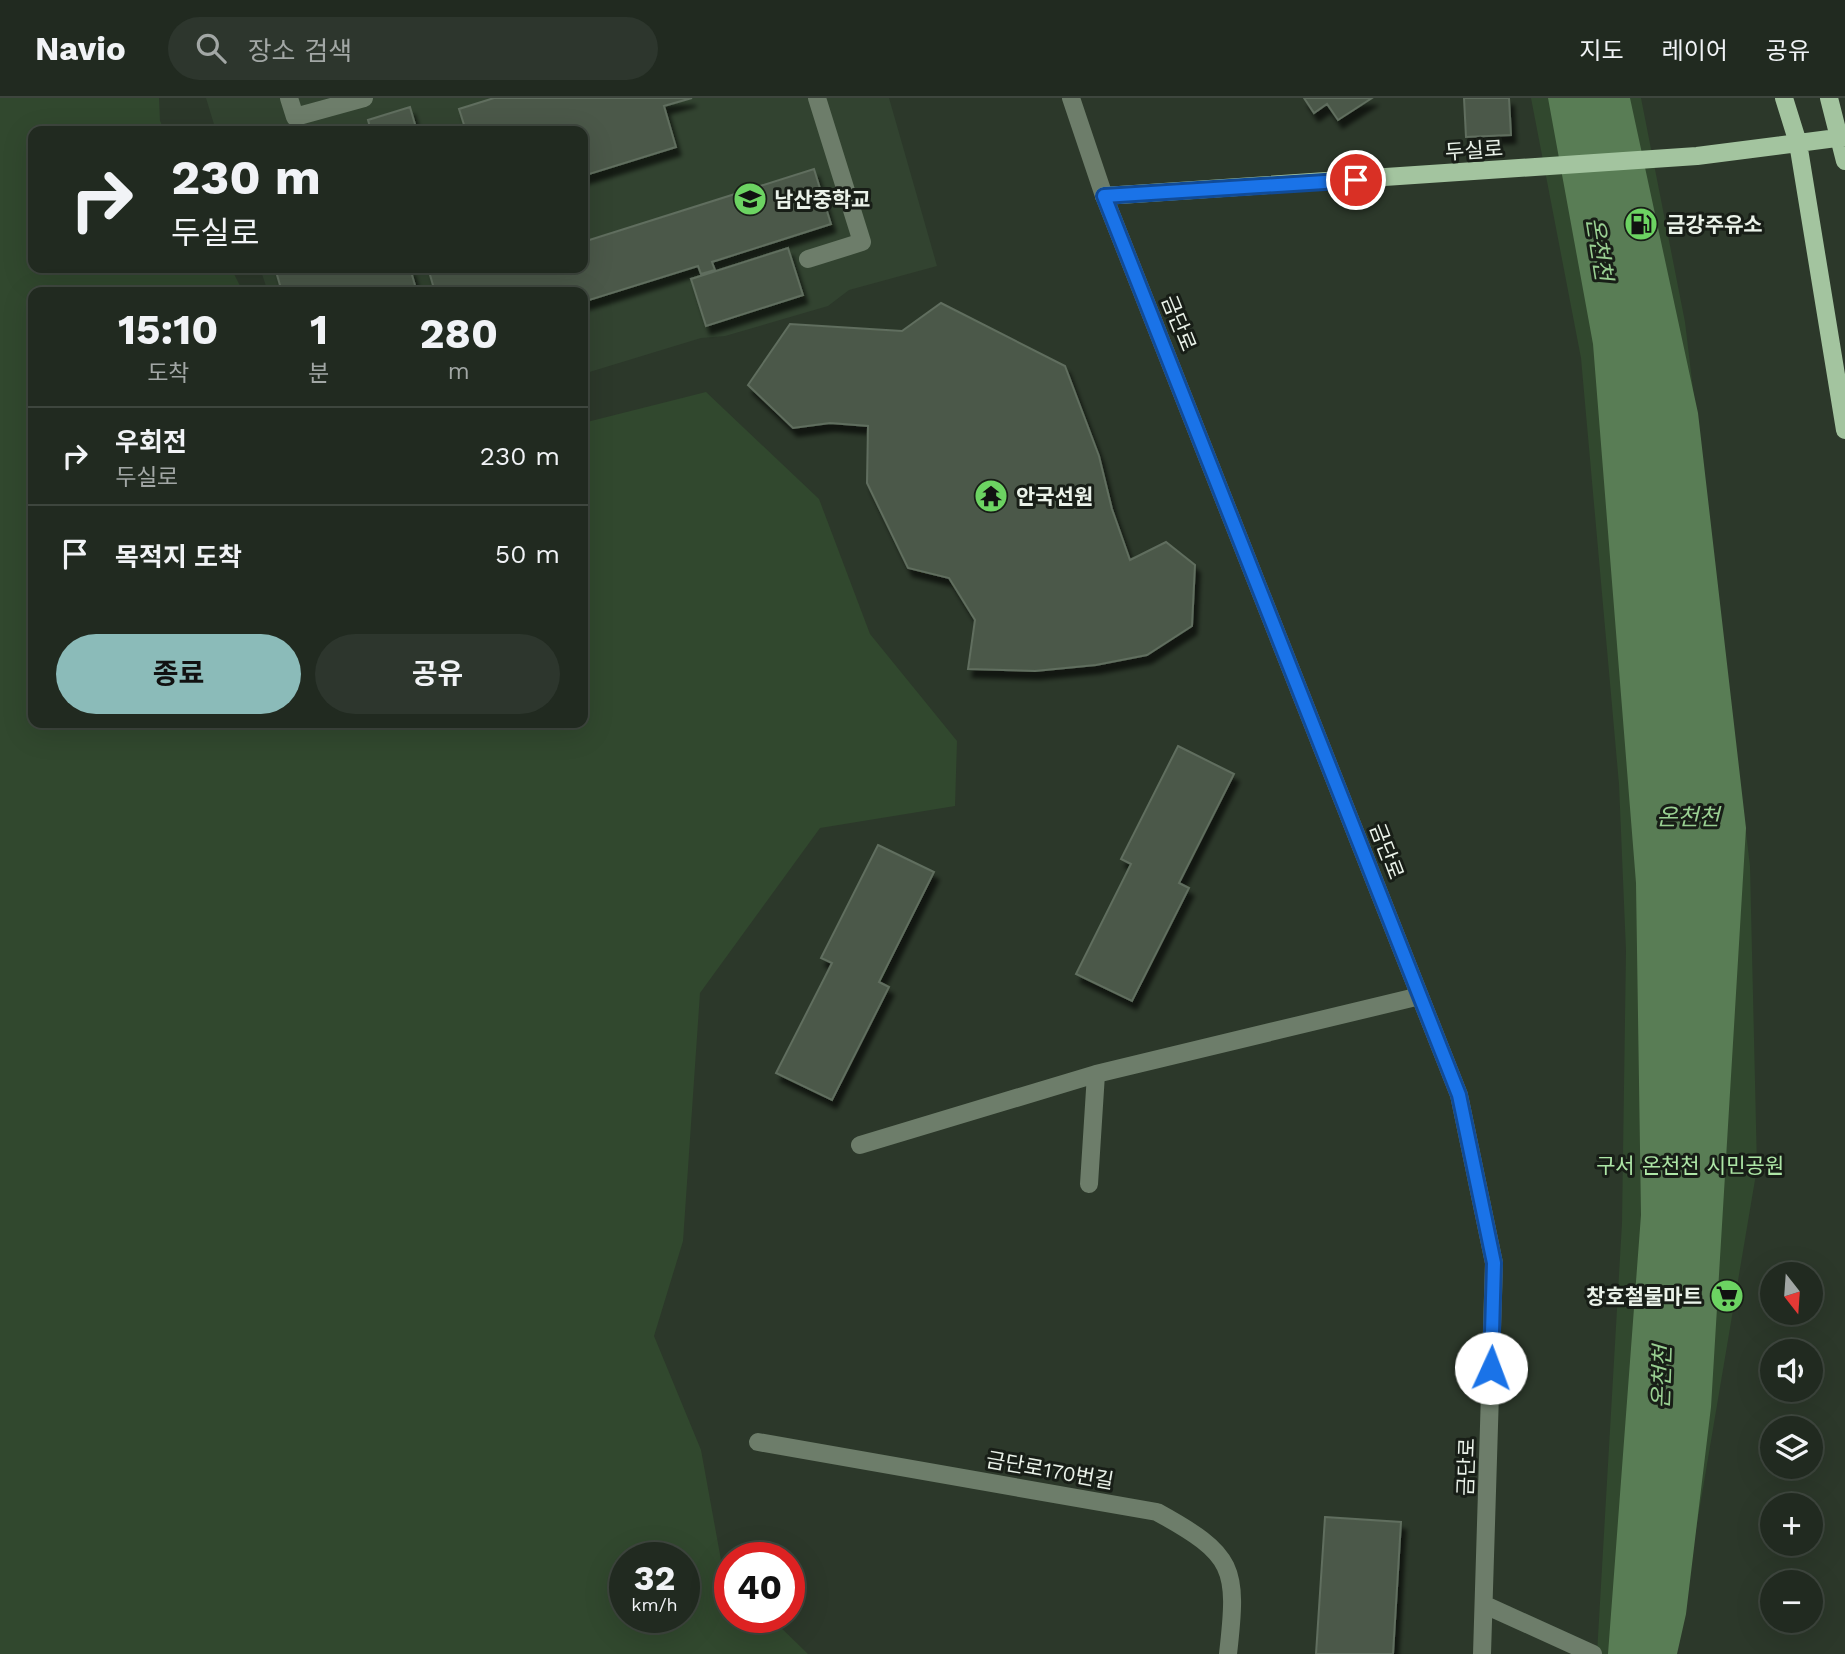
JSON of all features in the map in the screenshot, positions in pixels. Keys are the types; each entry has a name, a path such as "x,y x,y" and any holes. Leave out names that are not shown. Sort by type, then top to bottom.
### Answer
{"main road":[{"path":"1784,98 1798,143 1845,430"},
{"path":"1829,98 1843,137 1845,162"},
{"name":"두실로","path":"1104,196 1496,172 1697,156 1843,137"}],"street":[{"path":"289,98 295,117 364,98"},
{"path":"808,259 862,242 817,98"},
{"name":"금단로","path":"1071,98 1104,196 1459,1095 1494,1263 1482,1654"},
{"path":"860,1145 1096,1074 1420,996"},
{"path":"1089,1184 1096,1074"},
{"name":"금단로170번길","path":"758,1442 1157,1513 1200,1536 1226,1563 1234,1602 1228,1654"},
{"path":"1485,1605 1593,1654"}],"shaded area":[{"name":"남산중학교","path":"206,98 889,98 937,266 849,290 828,306 725,336 701,338 588,372 588,287 266,287 262,273 588,273 588,126 214,126"}],"green space":[{"path":"0,98 159,98 162,126 28,126 28,273 234,273 240,287 28,287 28,728 588,728 588,422 706,392 819,499 870,634 957,741 955,806 820,828 700,993 683,1241 654,1336 701,1450 718,1542 714,1542 714,1633 786,1633 808,1654 0,1654"},
{"name":"온천천","path":"1531,98 1641,98 1685,322 1750,866 1757,1168 1675,1654 1597,1654 1622,1223 1626,951 1619,784 1581,358"}],"water":[{"name":"온천천","path":"1548,98 1630,98 1698,413 1746,828 1711,1407 1686,1614 1677,1654 1608,1654 1641,1215 1636,883 1593,344"}],"building":[{"path":"494,98 692,98 664,106 676,147 588,174 588,126 464,126 459,109"},
{"path":"1304,98 1372,98 1338,120 1327,104 1314,113"},
{"path":"1464,98 1509,98 1511,135 1466,137"},
{"path":"410,107 416,126 370,126 368,120"},
{"path":"814,169 831,224 712,262 715,270 701,274 698,266 588,300 588,287 434,287 429,273 588,273 588,240"},
{"path":"788,248 803,295 706,326 691,279"},
{"path":"276,273 411,273 416,287 281,287"},
{"name":"안국선원","path":"941,303 1065,366 1099,456 1112,509 1130,560 1166,542 1195,565 1192,626 1147,655 1096,665 1035,671 968,669 975,620 949,578 908,568 867,483 868,426 830,423 793,428 748,385 790,324 902,331"},
{"path":"1178,746 1234,774 1179,883 1189,888 1132,1001 1076,974 1131,864 1121,859"},
{"path":"878,845 934,872 879,982 889,987 832,1100 776,1073 832,963 821,958"},
{"path":"1325,1517 1401,1522 1393,1654 1316,1654"}],"place":[{"name":"남산중학교","path":"750,199"},
{"name":"금강주유소","path":"1641,224"},
{"name":"안국선원","path":"991,496"},
{"name":"창호철물마트","path":"1727,1296"}],"route":[{"path":"1356,180 1104,196 1459,1095 1494,1263 1491,1368"}],"park label":[{"name":"구서 온천천 시민공원","path":"1690,1165"}]}
